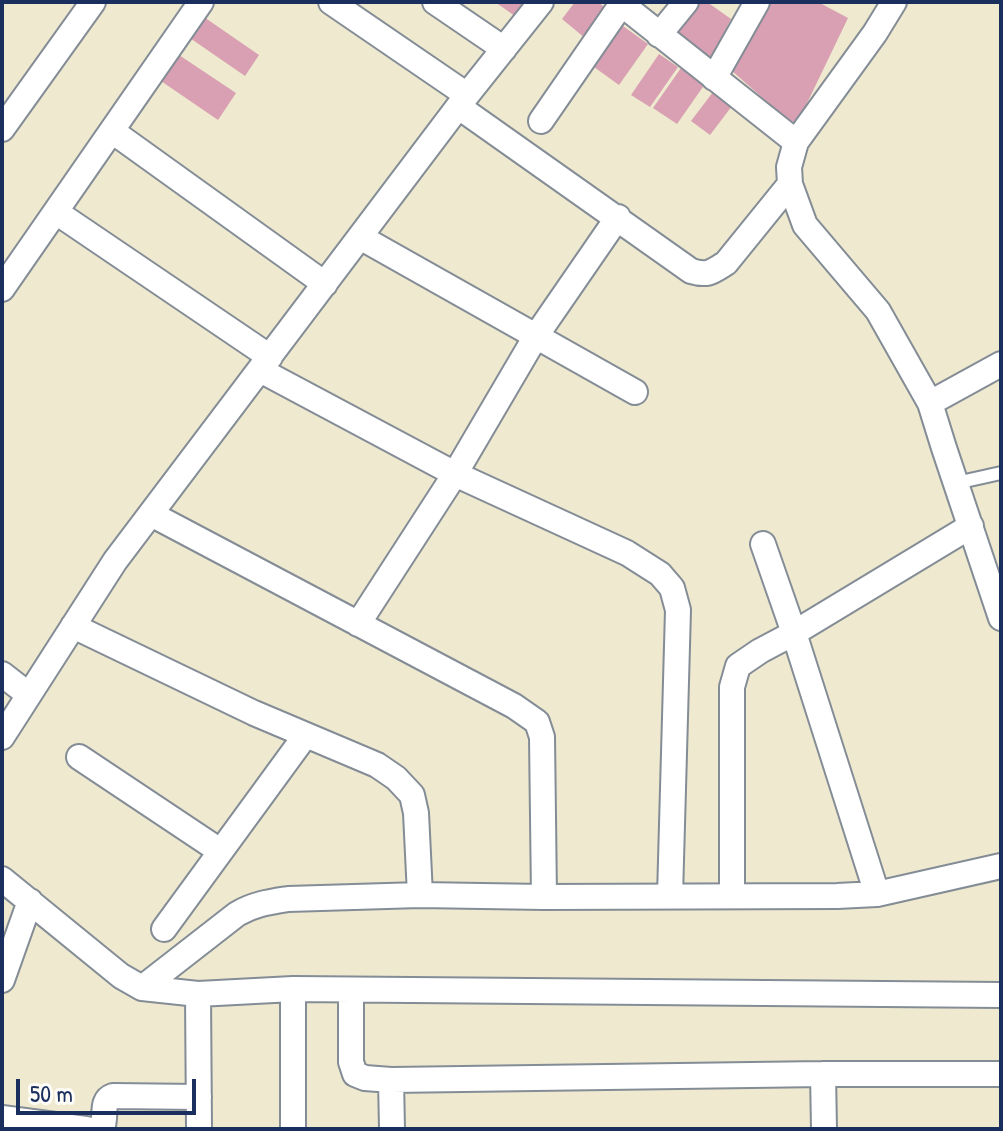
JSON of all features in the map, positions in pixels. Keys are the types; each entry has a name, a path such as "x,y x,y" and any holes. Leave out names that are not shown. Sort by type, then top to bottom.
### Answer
{"street":[{"path":"2,129 93,2"},
{"path":"2,289 201,2"},
{"path":"331,2 691,271 704,275 726,263 790,184"},
{"path":"435,2 504,49"},
{"path":"2,737 115,561 541,2"},
{"path":"659,35 686,2"},
{"path":"714,78 757,2"},
{"path":"894,2 796,142 789,167 790,184 805,225 878,311 930,403 1001,618"},
{"path":"541,121 621,3 796,142"},
{"path":"112,131 325,284"},
{"path":"56,212 265,364 455,474 627,553 660,574 672,588 678,610 670,896"},
{"path":"358,624 455,474 536,336 618,217"},
{"path":"360,237 635,392"},
{"path":"930,403 1001,364"},
{"path":"151,514 514,706 537,722 542,737 544,897"},
{"path":"732,895 732,687 738,666 971,526"},
{"path":"763,544 877,894"},
{"path":"73,626 305,736 377,765 396,778 412,795 416,813 420,895"},
{"path":"2,674 29,695"},
{"path":"164,929 305,736"},
{"path":"79,757 220,851"},
{"path":"142,988 237,914 254,905 288,899 420,895 837,896 877,894 1001,866"},
{"path":"2,879 121,976 142,988 198,994 293,989 1001,995"},
{"path":"2,980 30,901"},
{"path":"293,989 293,1129"},
{"path":"351,990 351,1062 355,1074 365,1078 1001,1074"},
{"path":"198,994 199,1129"},
{"path":"823,1074 824,1129"},
{"path":"391,1080 392,1129"},
{"path":"96,1129 103,1125 104,1103 113,1096 199,1097"},
{"path":"2,1118 86,1129"}],"lane":[{"path":"956,483 1001,473"}],"building":[{"path":"495,2 535,2 522,21"},
{"path":"575,2 598,2 614,15 591,43 562,19"},
{"path":"699,2 707,2 731,19 706,68 671,42"},
{"path":"768,2 818,2 848,18 797,124 782,115 731,70"},
{"path":"201,15 259,55 245,76 187,36"},
{"path":"616,21 648,44 619,85 587,62"},
{"path":"176,53 236,93 218,120 158,79"},
{"path":"659,54 678,67 650,107 631,95"},
{"path":"681,68 705,84 677,124 653,108"},
{"path":"713,92 732,106 710,135 691,121"}]}
